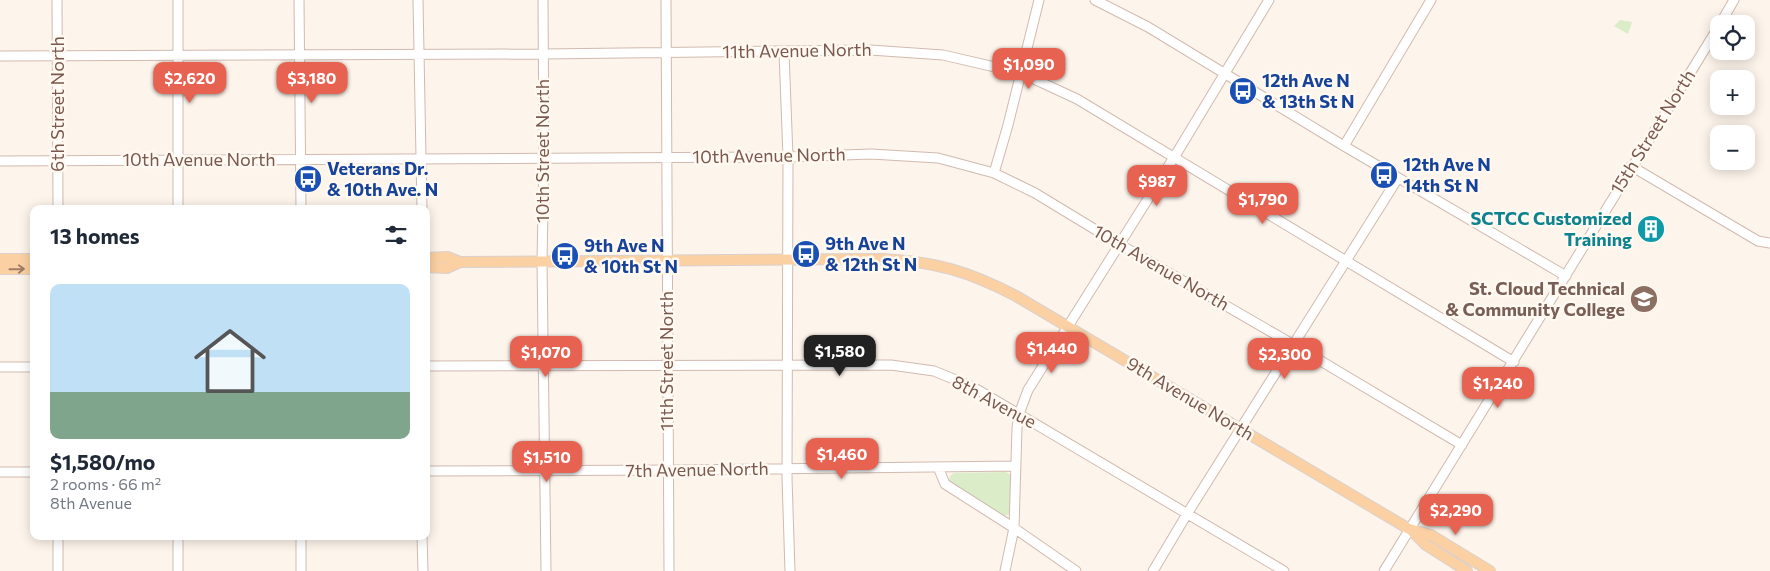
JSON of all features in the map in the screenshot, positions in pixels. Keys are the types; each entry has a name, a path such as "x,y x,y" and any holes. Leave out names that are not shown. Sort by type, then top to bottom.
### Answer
{"main road":[{"name":"9th Avenue North","path":"430,258 448,257 460,262 882,259 940,265 997,286 1410,529 1430,536 1490,571"},
{"path":"0,259 30,259"},
{"name":"9th Avenue North","path":"430,267 447,268 460,262"},
{"path":"0,269 30,269"},
{"name":"9th Avenue North","path":"1410,529 1426,545 1467,571"}],"street":[{"name":"6th Street North","path":"57,0 58,205"},
{"path":"178,0 178,205"},
{"path":"299,0 301,205"},
{"path":"418,0 422,205"},
{"name":"10th Street North","path":"542,0 544,158 542,261 546,571"},
{"name":"11th Street North","path":"666,0 666,366 669,571"},
{"path":"994,173 1039,0"},
{"path":"1095,0 1148,27 1344,146 1566,276"},
{"path":"1005,571 1014,528 1015,445 1019,414 1028,390 1175,158 1269,0"},
{"path":"1344,146 1431,0"},
{"name":"15th Street North","path":"1725,15 1734,0"},
{"name":"15th Street North","path":"1384,571 1514,362 1631,166 1710,39"},
{"name":"11th Avenue North","path":"0,56 543,54 870,50 943,55 1021,73 1077,99 1514,362"},
{"path":"784,52 788,157 787,468 790,571"},
{"name":"10th Avenue North","path":"0,161 788,157 871,154 938,158 994,173 1036,193 1119,244 1462,445"},
{"path":"1631,166 1758,241 1770,243"},
{"path":"1153,571 1398,178"},
{"name":"8th Avenue","path":"430,366 891,365 934,372 973,387 1284,571"},
{"path":"0,367 30,367"},
{"name":"7th Avenue North","path":"430,471 1016,466"},
{"path":"938,467 945,484 1014,528 1076,571"},
{"path":"0,472 30,472"},
{"path":"58,540 58,571"},
{"path":"178,540 178,571"},
{"path":"300,540 301,571"},
{"path":"422,540 423,571"}],"green space":[{"path":"1620,20 1632,22 1628,34 1614,26"},
{"path":"1006,472 1012,476 1010,512 1008,515 1002,516 949,482 950,476 954,473"}],"place":[{"name":"12th Ave N & 13th St N","path":"1243,91"},
{"name":"12th Ave N 14th St N","path":"1384,175"},
{"name":"Veterans Dr. & 10th Ave. N","path":"308,179"},
{"name":"SCTCC Customized Training","path":"1651,229"},
{"name":"9th Ave N & 12th St N","path":"806,254"},
{"name":"9th Ave N & 10th St N","path":"565,256"},
{"name":"St. Cloud Technical & Community College","path":"1644,299"}]}
